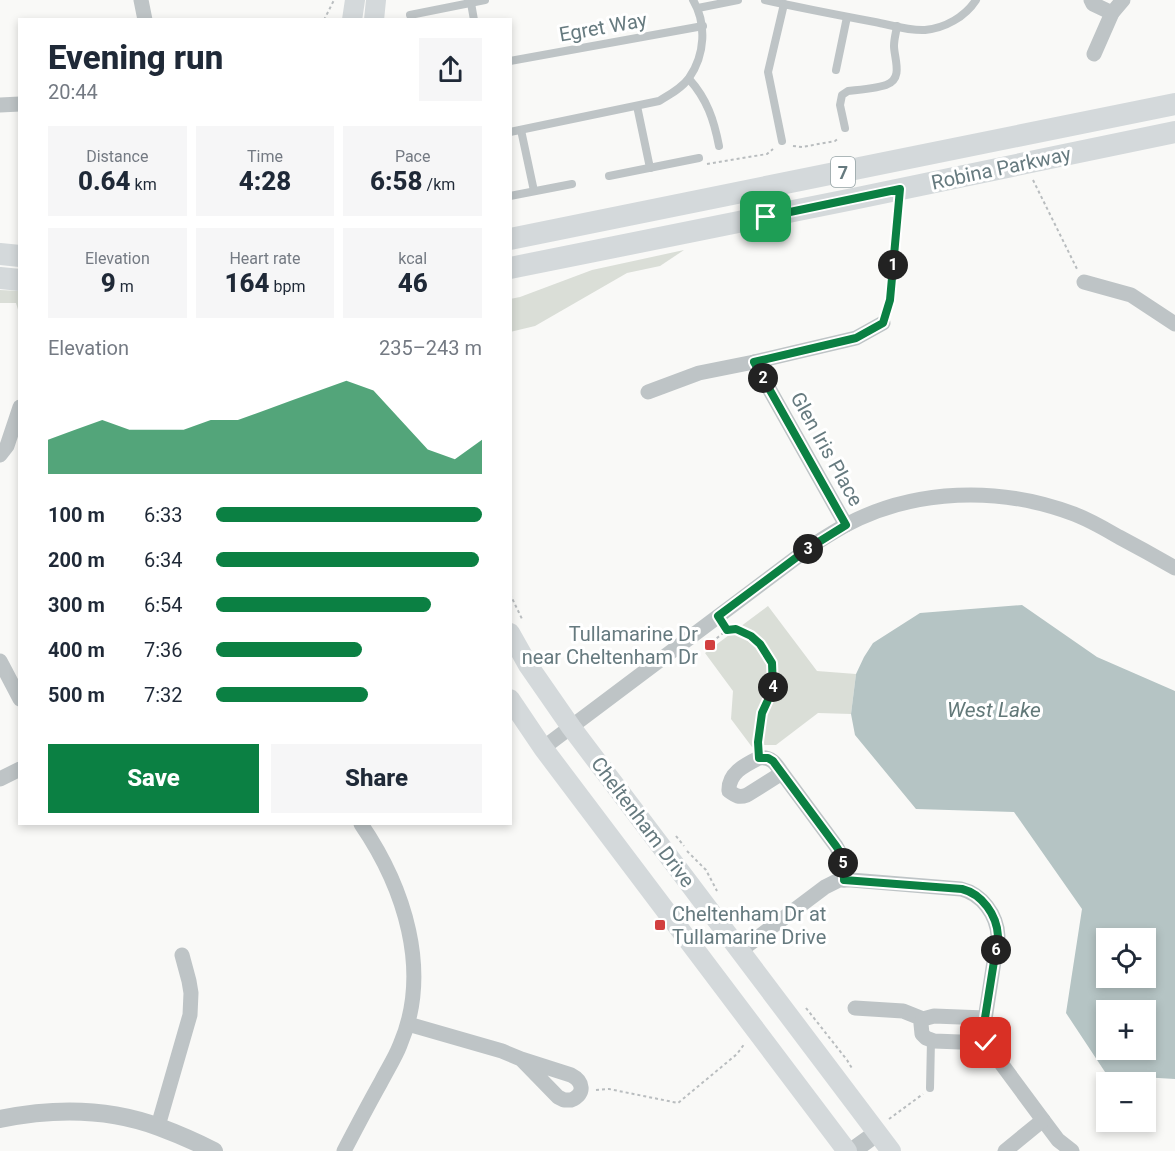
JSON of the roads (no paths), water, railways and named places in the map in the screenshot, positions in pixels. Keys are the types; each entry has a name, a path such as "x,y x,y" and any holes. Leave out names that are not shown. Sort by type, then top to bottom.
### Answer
{"main road":[{"path":"352,18 355,0"},
{"path":"374,18 376,0"},
{"name":"Robina Parkway","path":"512,239 1175,104"},
{"name":"Robina Parkway","path":"512,268 1175,132"},
{"path":"0,254 18,256"},
{"path":"0,278 18,280"},
{"name":"Cheltenham Drive","path":"512,637 528,665 571,727 740,951 882,1126 891,1151"},
{"name":"Cheltenham Drive","path":"512,702 543,748 847,1151"}],"street":[{"path":"141,0 145,18"},
{"path":"1091,0 1093,4 1112,13"},
{"path":"1094,54 1112,13 1123,0"},
{"path":"0,105 18,104"},
{"path":"1084,282 1131,295 1175,324"},
{"path":"648,392 699,373 856,338 883,323"},
{"name":"Glen Iris Place","path":"754,362 846,525"},
{"path":"9,447 18,414"},
{"path":"543,748 809,548 869,514 913,500 959,495 1020,498 1048,505 1077,515 1175,568"},
{"path":"0,661 18,695"},
{"path":"782,773 747,795 736,796 729,791 731,777 759,758 768,758 773,761 782,773 836,846 842,855 844,880"},
{"path":"0,779 18,770"},
{"path":"344,1151 400,1046 408,1023 415,973 410,932 403,908 380,853 362,825"},
{"path":"740,951 829,884 844,880 970,891 992,913 998,929 985,1018 986,1043 1058,1140 1072,1151"},
{"path":"158,1126 190,1015 191,993 182,955"},
{"path":"855,1008 903,1011 923,1020 934,1016 985,1018"},
{"path":"923,1020 922,1034 931,1040 986,1043"},
{"path":"408,1023 502,1051 575,1077 581,1090 576,1099 568,1101 561,1099 521,1059"},
{"path":"0,1118 34,1113 82,1111 158,1126 207,1149"},
{"path":"1005,1151 1043,1120"},
{"path":"852,1151 882,1126"}],"lane":[{"path":"410,15 485,0"},
{"path":"512,132 659,101 689,79 699,58 703,26 696,4 738,0"},
{"path":"765,0 808,10 923,30 951,22 963,14 976,0"},
{"path":"808,10 813,0"},
{"path":"471,3 474,18"},
{"path":"782,141 768,72 784,4"},
{"path":"836,70 847,17"},
{"name":"Egret Way","path":"512,61 703,26"},
{"path":"845,128 840,105 842,95 887,85 897,73 894,47 897,26"},
{"path":"689,79 707,105 719,146"},
{"path":"637,106 650,168"},
{"path":"521,130 534,191"},
{"path":"609,176 699,159"},
{"path":"512,196 572,184"},
{"path":"930,1088 931,1040"}],"water":[{"name":"West Lake","path":"1022,605 1097,657 1175,691 1175,1079 1156,1078 1156,1072 1105,1072 1097,1060 1156,1060 1156,1000 1096,1000 1096,1058 1066,1013 1082,909 1014,812 916,809 855,735 851,714 856,674 873,643 920,613"}],"place":[{"name":"Tullamarine Dr near Cheltenham Dr","path":"710,645"},
{"name":"Cheltenham Dr at Tullamarine Drive","path":"660,925"}]}
